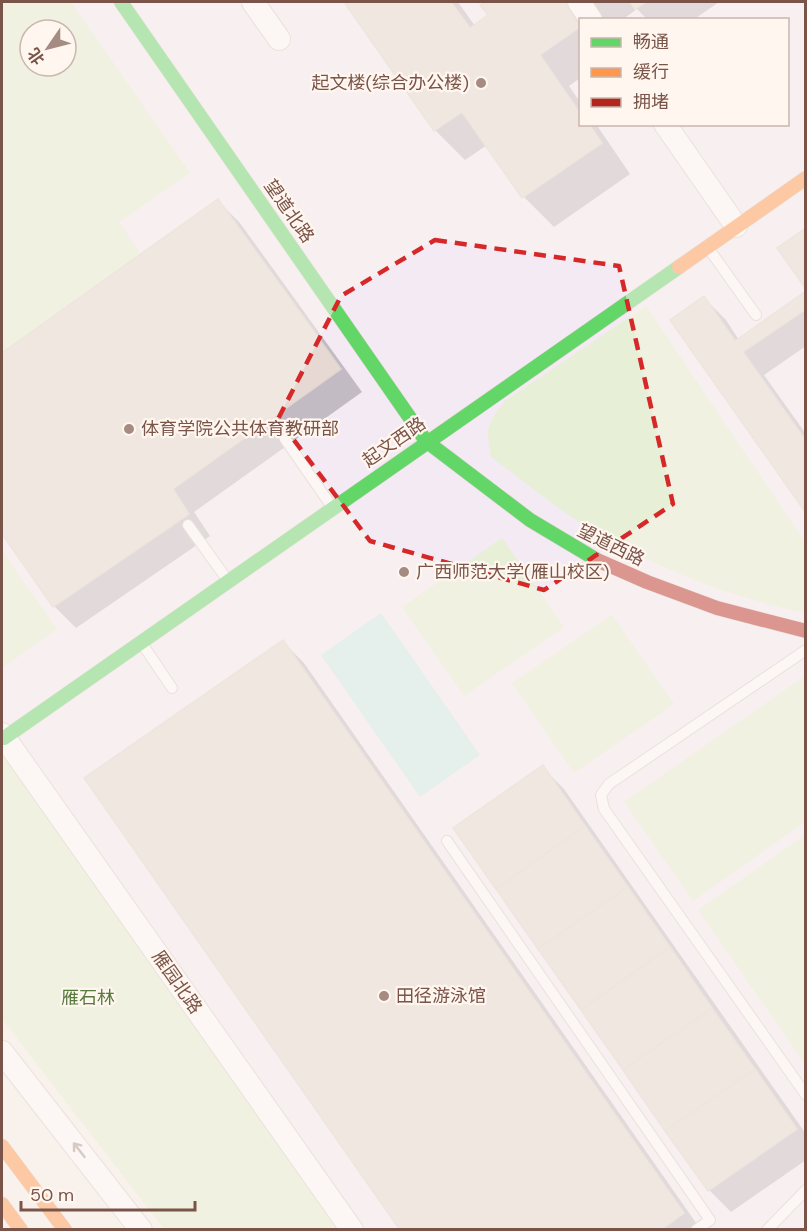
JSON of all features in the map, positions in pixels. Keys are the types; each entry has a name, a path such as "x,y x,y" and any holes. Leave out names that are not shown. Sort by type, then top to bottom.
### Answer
{"street":[{"name":"望道北路","path":"121,2 426,441"},
{"path":"253,2 279,39"},
{"path":"579,2 590,18"},
{"path":"666,126 736,226"},
{"name":"起文西路","path":"3,736 806,178"},
{"name":"望道西路","path":"426,441 530,520 596,559 647,582 717,608 806,631"},
{"name":"雁园北路","path":"3,736 352,1230"},
{"path":"2,1052 141,1230"},
{"path":"2,1146 26,1213"},
{"path":"2,1204 65,1230"},
{"path":"2,1229 26,1213"}],"lane":[{"path":"707,246 756,315"},
{"path":"285,439 332,507"},
{"path":"188,525 228,581"},
{"path":"141,642 172,688"},
{"path":"806,650 609,784 601,795 604,809 806,1095"},
{"path":"447,841 710,1220 696,1230"},
{"path":"767,1230 806,1190"}],"highlighted area":[{"path":"435,240 619,266 673,504 544,590 370,541 278,419 341,296"}],"shaded area":[{"name":"广西师范大学(雁山校区)","path":"2,2 805,2 805,1229 164,1229 2,1019"}],"green space":[{"path":"2,2 71,2 190,173 119,222 141,254 2,353"},
{"path":"646,306 805,542 805,613 719,589 636,554 572,517 491,457 488,440 489,427 505,401"},
{"path":"502,538 564,627 464,696 402,607"},
{"path":"2,551 57,629 2,668"},
{"path":"612,615 674,704 574,773 512,683"},
{"path":"805,676 805,822 693,901 624,802"},
{"name":"雁石林","path":"2,734 352,1229 164,1229 2,1019"},
{"path":"805,835 805,1064 698,910"}],"water":[{"path":"381,613 480,755 420,797 321,655"}],"building":[{"name":"起文楼(综合办公楼)","path":"344,2 451,2 470,28 488,15 480,5 485,2 575,2 568,7 579,28 540,55 579,112 579,126 590,126 602,143 522,198 462,112 434,131"},
{"path":"630,2 646,2 635,9"},
{"name":"体育学院公共体育教研部","path":"218,199 341,369 173,489 189,514 53,607 2,534 2,353"},
{"path":"806,228 806,289 777,248"},
{"path":"806,291 806,309 743,352 806,441 806,513 670,320 704,296 735,341"},
{"name":"田径游泳馆","path":"283,640 684,1213 661,1230 400,1230 84,778"},
{"path":"543,765 585,826 496,889 453,828"},
{"path":"585,826 628,887 538,949 496,889"},
{"path":"628,887 670,947 581,1010 538,949"},
{"path":"670,947 712,1008 623,1070 581,1010"},
{"path":"712,1008 755,1069 665,1131 623,1070"},
{"path":"755,1069 797,1129 708,1191 665,1131"}],"traffic: fast":[{"path":"121,2 426,441 530,520 597,560"},
{"path":"4,738 679,267"}],"traffic: slow":[{"path":"679,267 806,178"},
{"path":"2,1146 65,1230"},
{"path":"2,1204 21,1230"}],"traffic: jam":[{"path":"597,560 647,582 717,608 806,631"}],"place":[{"name":"起文楼(综合办公楼)","path":"481,83"},
{"name":"体育学院公共体育教研部","path":"129,429"},
{"name":"广西师范大学(雁山校区)","path":"404,572"},
{"name":"田径游泳馆","path":"384,996"}]}
